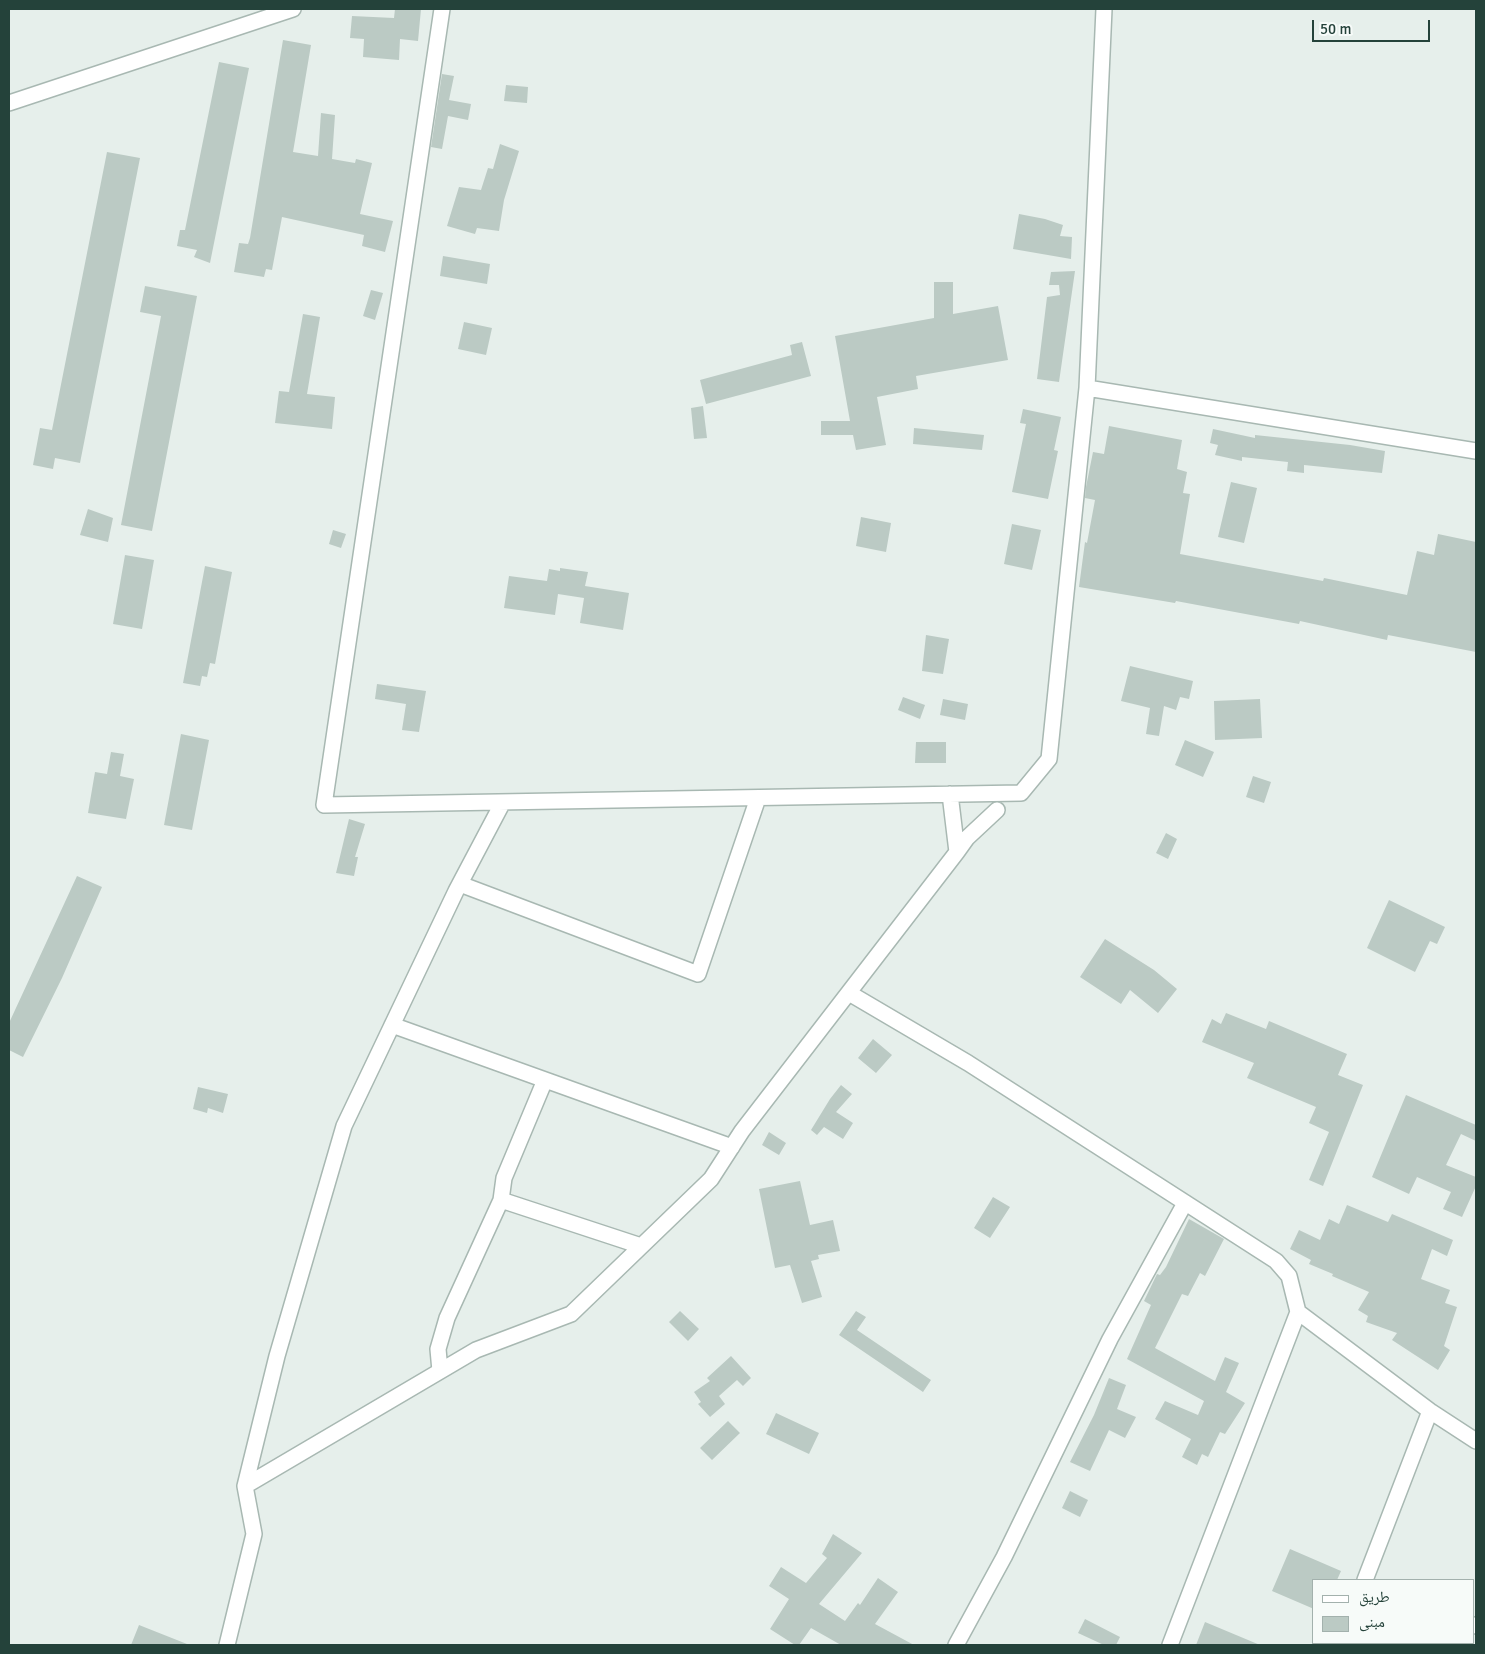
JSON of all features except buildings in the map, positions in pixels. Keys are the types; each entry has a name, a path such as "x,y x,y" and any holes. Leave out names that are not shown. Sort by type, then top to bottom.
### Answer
{"street":[{"path":"9,103 294,9"},
{"path":"442,9 324,805 1021,793 1049,759 1087,388 1104,9"},
{"path":"1087,388 1476,451"},
{"path":"950,794 957,852"},
{"path":"460,884 698,974 758,798"},
{"path":"227,1645 254,1534 245,1486 277,1356 344,1126 460,884 503,802"},
{"path":"245,1486 476,1350 571,1314 711,1179 732,1147 967,838 997,810"},
{"path":"849,992 968,1063 1276,1261 1289,1276 1298,1312 1170,1645"},
{"path":"392,1025 732,1147"},
{"path":"440,1371 438,1349 447,1318 501,1200 504,1178 545,1080"},
{"path":"501,1200 641,1246"},
{"path":"956,1645 1004,1557 1110,1339 1185,1203"},
{"path":"1298,1312 1430,1411 1476,1441"},
{"path":"1366,1579 1430,1411"}]}
